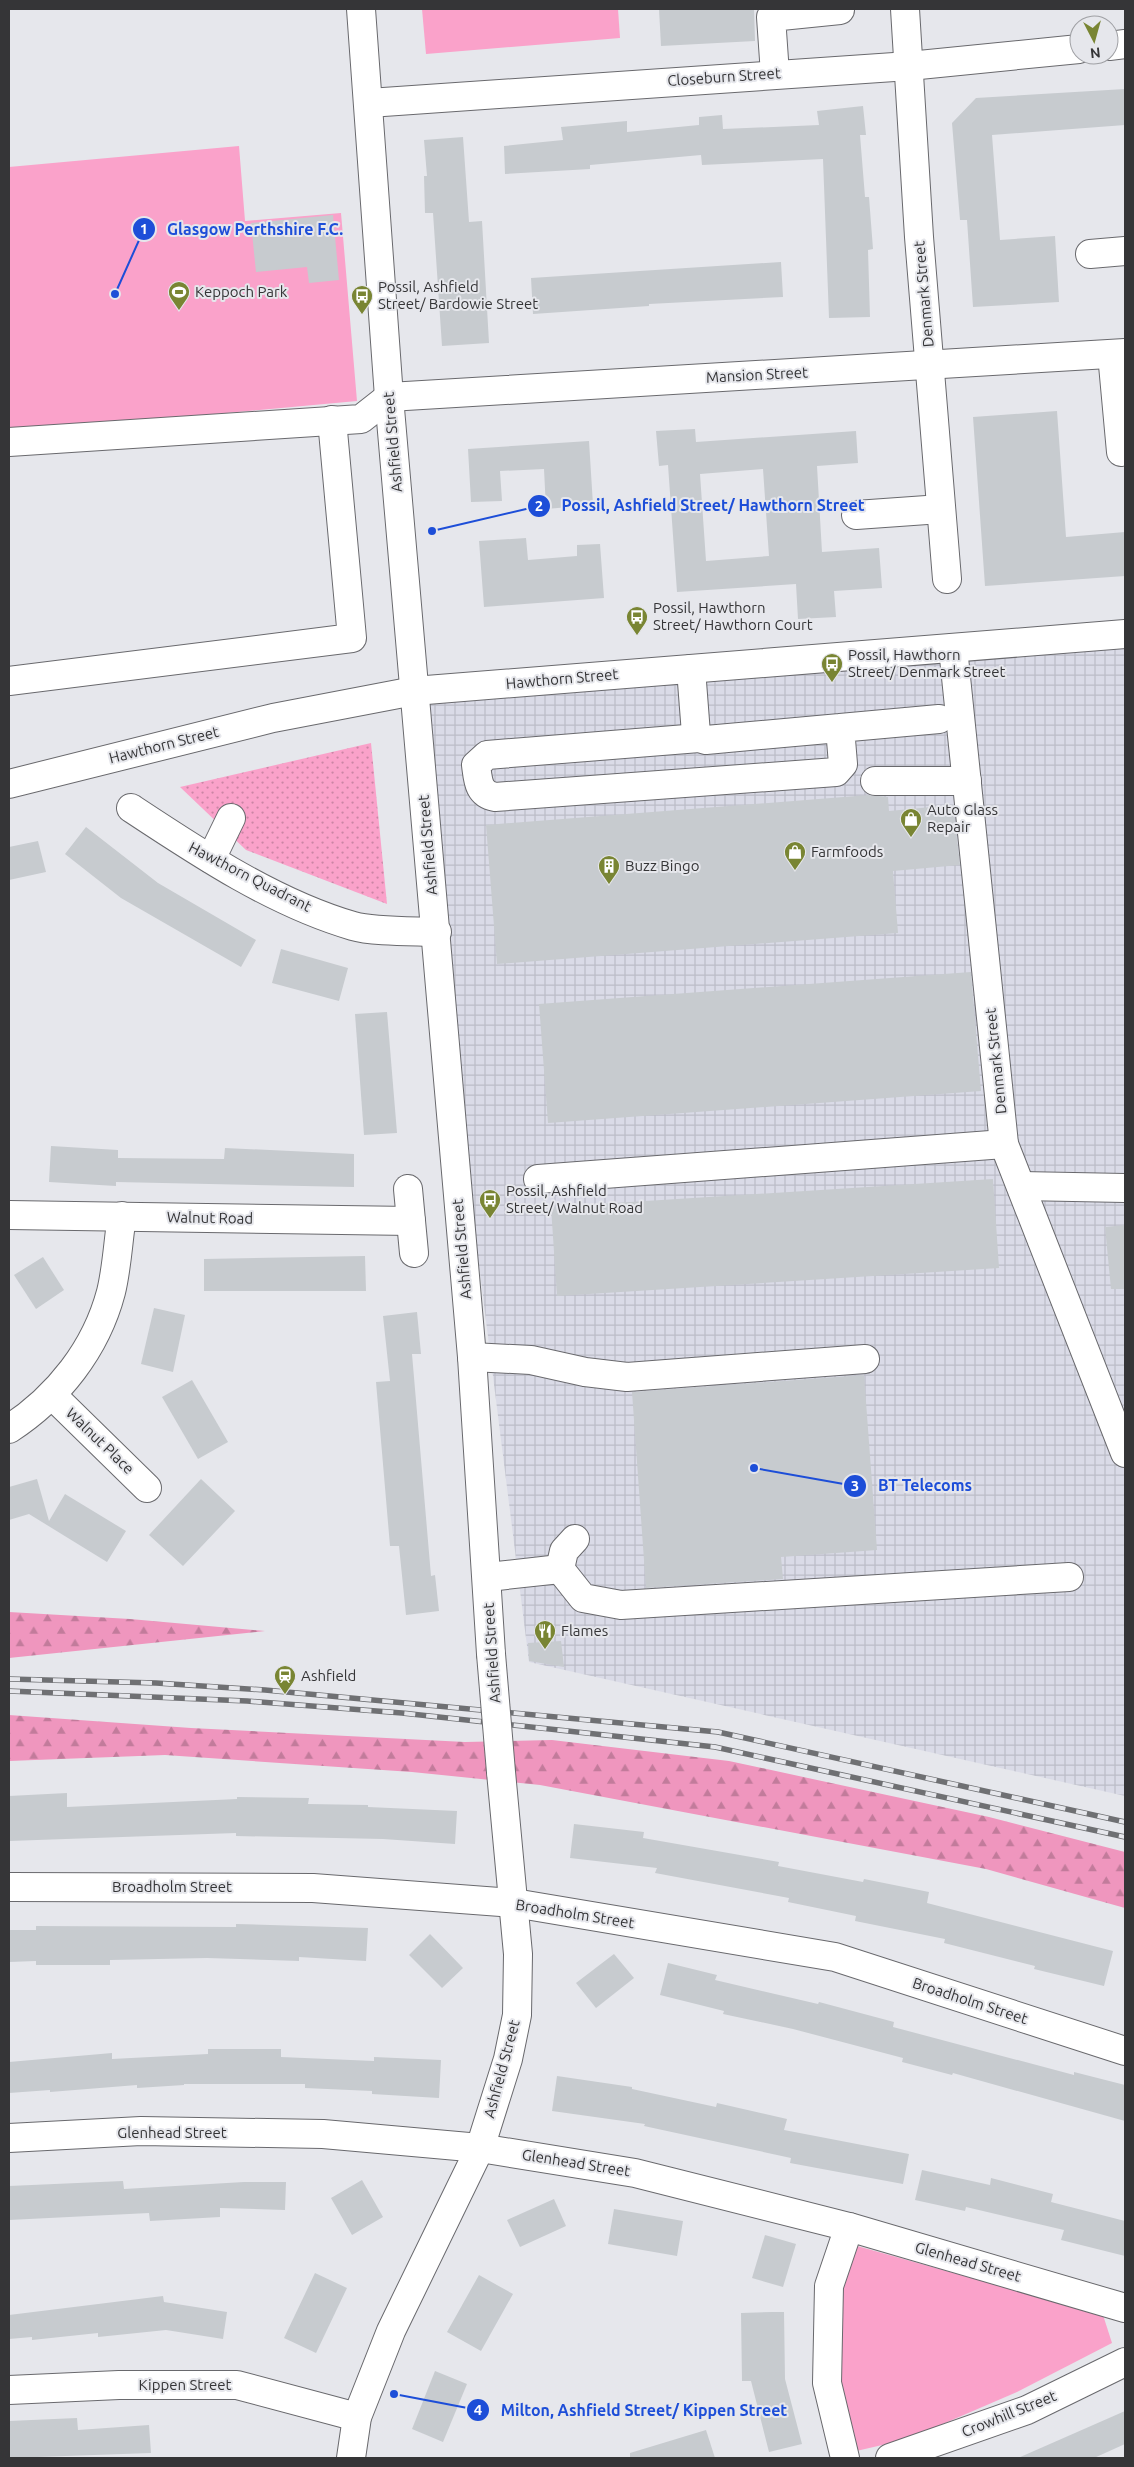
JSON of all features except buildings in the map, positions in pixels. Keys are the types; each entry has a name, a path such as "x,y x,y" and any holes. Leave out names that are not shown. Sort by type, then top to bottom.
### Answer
{"street":[{"name":"Ashfield Street","path":"351,2458 357,2417 391,2331 480,2148 508,2059 517,2016 518,1954 501,1772 472,1357 437,932 389,397 361,9"},
{"name":"Denmark Street","path":"905,9 919,237 947,579"},
{"path":"775,74 771,17 840,10"},
{"name":"Closeburn Street","path":"369,103 909,66 1069,50"},
{"path":"1090,254 1125,251"},
{"path":"1118,353 1121,452"},
{"name":"Mansion Street","path":"389,397 1118,353"},
{"path":"9,442 361,419 389,397"},
{"path":"9,681 352,638 332,420"},
{"path":"856,516 941,510"},
{"name":"Hawthorn Street","path":"9,784 273,718 414,691 1125,634"},
{"name":"Denmark Street","path":"953,648 1004,1144 1125,1453"},
{"path":"691,669 696,734 699,738"},
{"path":"840,728 843,764 836,772 494,796 486,795 478,782 476,765 487,755 699,738 706,740 939,719"},
{"path":"874,781 967,781"},
{"name":"Hawthorn Quadrant","path":"131,808 211,859 290,901 354,926 437,932"},
{"path":"211,859 231,818"},
{"path":"538,1179 1004,1144"},
{"path":"1021,1186 1125,1188"},
{"path":"408,1189 414,1253"},
{"name":"Walnut Road","path":"9,1216 411,1221"},
{"path":"9,1429 26,1418 52,1395 82,1358 101,1324 112,1290 122,1216"},
{"path":"472,1357 531,1360 584,1372 627,1377 865,1359"},
{"name":"Walnut Place","path":"52,1395 147,1488"},
{"path":"560,1569 564,1551 575,1539"},
{"path":"488,1577 560,1569"},
{"path":"560,1569 583,1598 621,1605 1069,1577"},
{"name":"Broadholm Street","path":"9,1887 313,1888 514,1903 835,1957 1125,2051"},
{"name":"Glenhead Street","path":"9,2138 141,2132 323,2134 480,2148 635,2173 849,2227 1125,2308"},
{"path":"845,2458 827,2383 828,2286 849,2227"},
{"name":"Crowhill Street","path":"890,2458 1027,2410 1125,2362"},
{"name":"Kippen Street","path":"9,2390 119,2385 238,2385 357,2417"}],"shaded area":[{"path":"422,9 618,9 620,38 426,54"},
{"name":"Keppoch Park","path":"239,146 245,221 341,213 357,401 9,433 9,167"},
{"path":"1125,634 1125,1796 529,1662 437,932 414,691"},
{"path":"371,743 387,904 246,850 180,787"},
{"path":"850,2244 1103,2315 1112,2343 1017,2392 908,2439 852,2452 834,2387 836,2303"}],"green space":[{"path":"9,1612 130,1619 265,1631 9,1658"},
{"path":"9,1715 191,1728 465,1742 552,1740 729,1761 989,1817 1125,1852 1125,1908 986,1869 540,1785 412,1772 165,1755 9,1761"}],"railway":[{"path":"9,1679 156,1683 265,1690 718,1732 1125,1822"},
{"path":"9,1691 247,1701 402,1713 715,1747 1125,1837"}],"place":[{"name":"Glasgow Perthshire F.C.","path":"115,294"},
{"name":"Keppoch Park","path":"179,311"},
{"name":"Possil, Ashfield Street/ Bardowie Street","path":"362,315"},
{"name":"Possil, Ashfield Street/ Hawthorn Street","path":"432,531"},
{"name":"Possil, Hawthorn Street/ Hawthorn Court","path":"637,636"},
{"name":"Possil, Hawthorn Street/ Denmark Street","path":"832,683"},
{"name":"Auto Glass Repair","path":"911,838"},
{"name":"Farmfoods","path":"795,871"},
{"name":"Buzz Bingo","path":"609,885"},
{"name":"Possil, Ashfield Street/ Walnut Road","path":"490,1219"},
{"name":"BT Telecoms","path":"754,1468"},
{"name":"Flames","path":"545,1650"},
{"name":"Ashfield","path":"285,1695"},
{"name":"Milton, Ashfield Street/ Kippen Street","path":"394,2394"}]}
